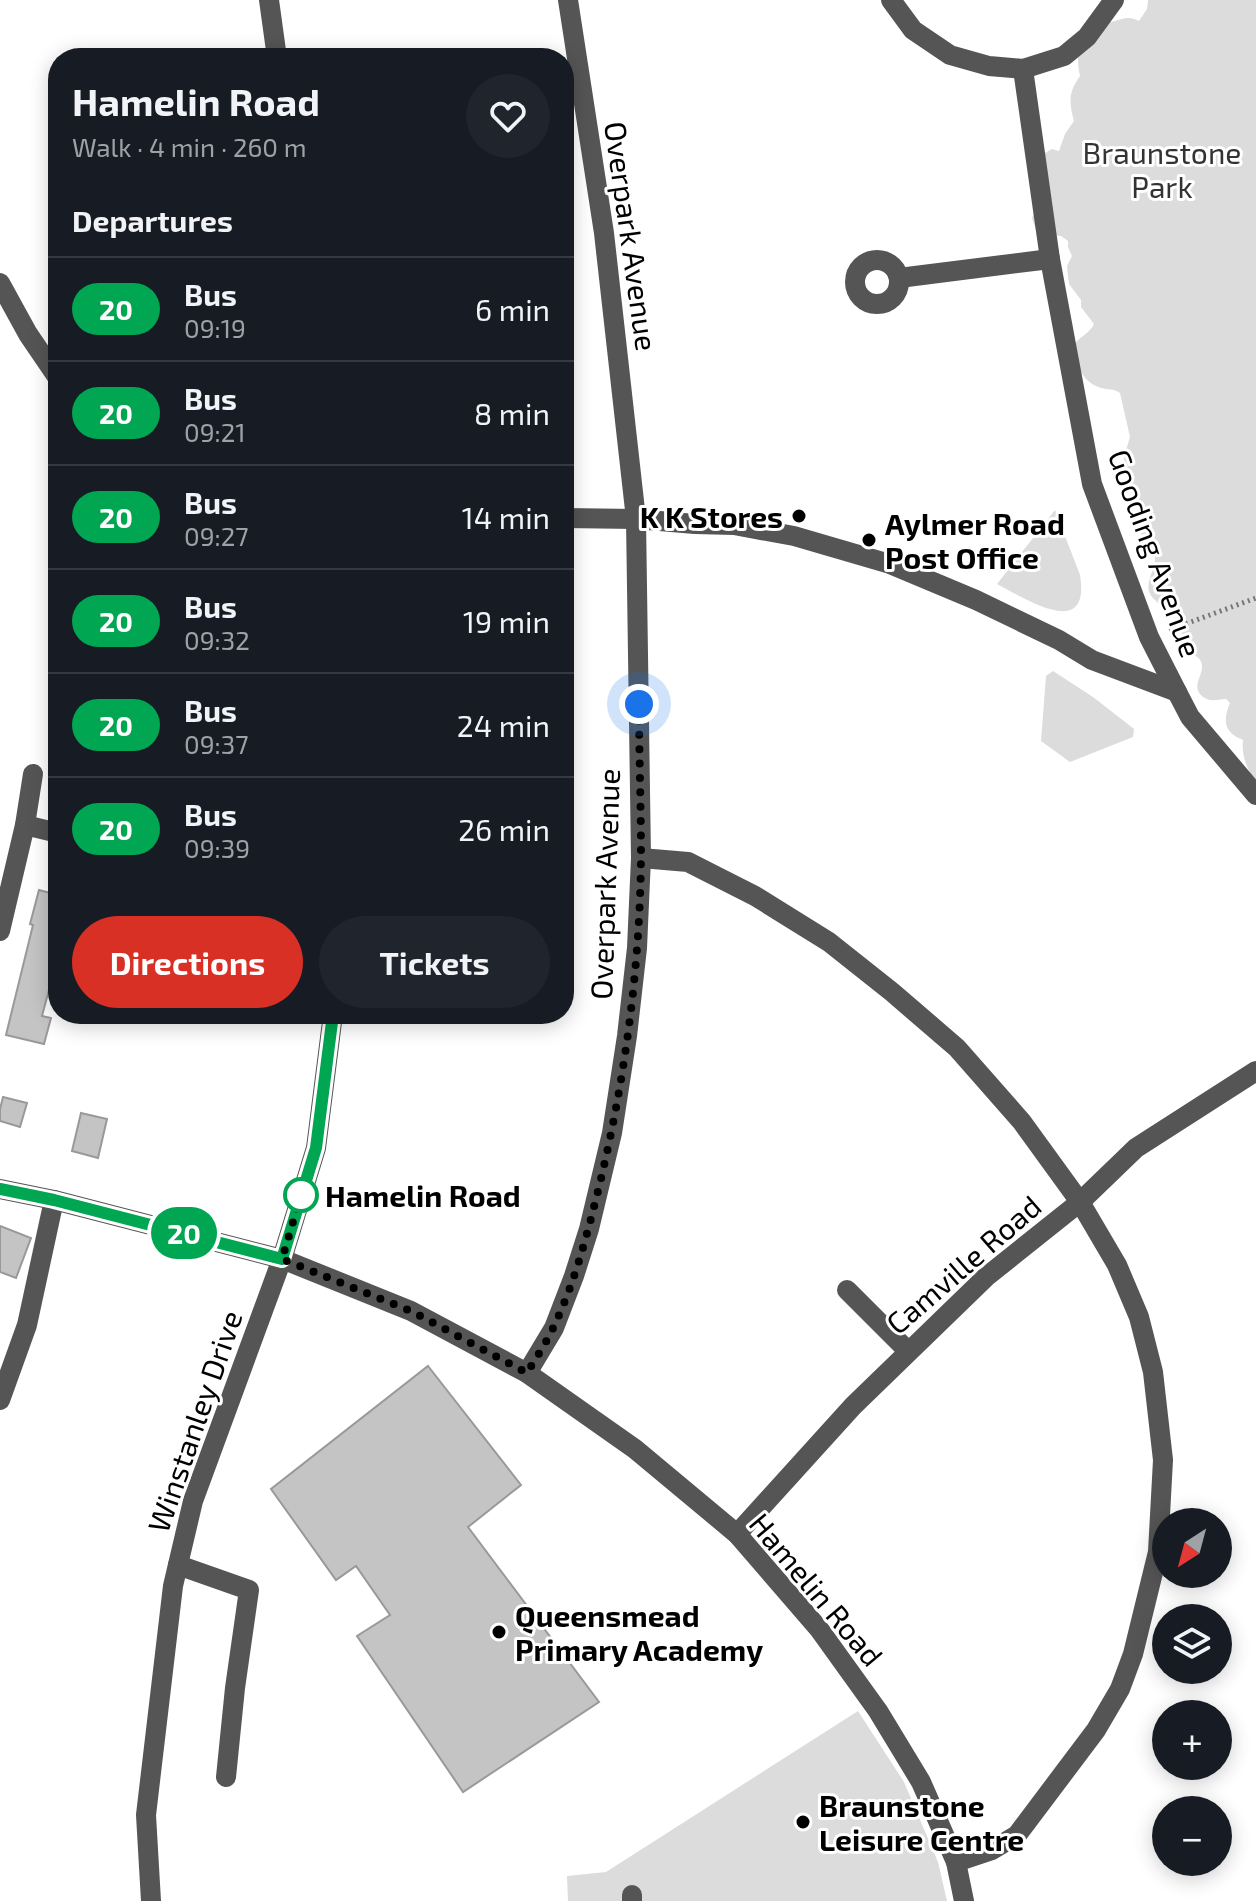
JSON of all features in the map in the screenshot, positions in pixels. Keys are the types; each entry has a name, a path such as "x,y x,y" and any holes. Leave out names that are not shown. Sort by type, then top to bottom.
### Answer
{"street":[{"path":"269,0 276,48"},
{"name":"Overpark Avenue","path":"527,1373 554,1328 574,1276 589,1229 612,1133 637,948 641,858 636,519 604,233 568,0"},
{"path":"891,0 913,30 950,55 989,66 1023,69 1064,56 1087,37 1114,0"},
{"name":"Gooding Avenue","path":"1023,69 1050,259 1092,484 1149,637 1190,717 1256,795"},
{"path":"899,278 1050,259"},
{"path":"0,283 48,363"},
{"path":"574,518 636,519 749,528 794,536 890,564 976,600 1059,640 1092,660 1177,692"},
{"path":"0,931 25,825 33,774"},
{"path":"25,825 48,831"},
{"path":"641,858 688,862 755,896 829,942 957,1048 1022,1122 1080,1202 1117,1265 1139,1317 1153,1372 1163,1460 1158,1552 1133,1654 1120,1689 1096,1730 1017,1835 992,1850 956,1862"},
{"name":"Winstanley Drive","path":"151,1901 146,1815 173,1586 193,1501 282,1259 316,1148 332,1024"},
{"name":"Camville Road","path":"737,1534 853,1406 986,1277 1080,1202 1136,1148 1256,1071"},
{"name":"Hamelin Road","path":"0,1189 282,1259 411,1311 527,1373 635,1449 737,1534 819,1629 878,1711 921,1782 956,1862 964,1901"},
{"path":"0,1400 27,1325 54,1200"},
{"path":"847,1290 908,1351"},
{"path":"178,1565 249,1590 226,1777"}],"path":[{"path":"1149,637 1256,598"}],"green space":[{"name":"Braunstone Park","path":"1148,0 1256,0 1256,784 1244,758 1243,740 1226,725 1230,703 1226,699 1207,699 1199,692 1197,687 1202,665 1185,642 1178,609 1163,606 1150,594 1149,583 1155,558 1151,546 1137,529 1140,509 1126,477 1124,457 1130,437 1120,393 1094,385 1081,371 1074,345 1094,324 1069,284 1067,266 1072,256 1068,241 1061,236 1037,233 1032,218 1041,159 1052,149 1059,151 1074,121 1071,98 1080,76 1078,55 1085,35 1096,26 1127,18 1139,21 1147,9"},
{"path":"1055,510 1080,575 1081,595 1075,607 1066,611 1038,605 997,584"},
{"path":"1053,671 1134,729 1133,737 1070,762 1041,741 1046,676"},
{"name":"Braunstone Leisure Centre","path":"858,1711 904,1782 938,1862 947,1901 568,1901 567,1876 606,1872"}],"building":[{"path":"39,890 48,892 48,994 42,1016 48,1017 49,1024 44,1044 6,1035 33,925 30,924"},
{"path":"3,1097 27,1103 20,1127 0,1121"},
{"path":"81,1113 107,1119 98,1158 72,1151"},
{"path":"0,1226 31,1238 16,1278 0,1272"},
{"path":"428,1366 521,1485 468,1527 599,1702 463,1792 357,1636 390,1615 356,1566 336,1580 271,1489"}],"bus line":[{"name":"20","path":"0,1189 282,1259 316,1148 332,1024"}],"place":[{"name":"K K Stores","path":"799,516"},
{"name":"Aylmer Road Post Office","path":"869,540"},
{"name":"Hamelin Road","path":"301,1195"},
{"name":"Queensmead Primary Academy","path":"499,1632"},
{"name":"Braunstone Leisure Centre","path":"803,1822"}],"route":[{"path":"301,1195 282,1259 411,1311 527,1373 554,1328 574,1276 589,1229 612,1133 637,948 641,858 639,704"}]}
